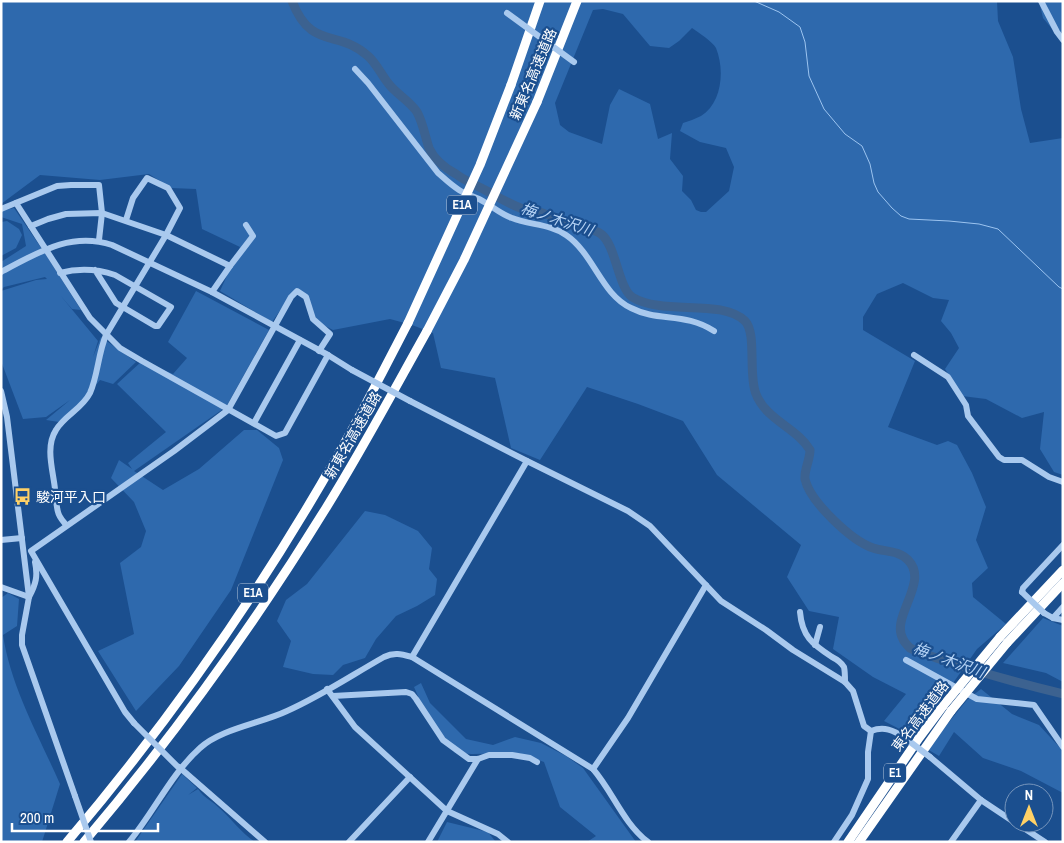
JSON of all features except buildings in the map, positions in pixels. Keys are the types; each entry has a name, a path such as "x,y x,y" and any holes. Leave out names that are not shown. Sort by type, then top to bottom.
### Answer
{"highway":[{"name":"新東名高速道路","path":"67,842 122,777 158,730 229,630 336,459 408,323 468,190 511,85 540,1"},
{"name":"新東名高速道路","path":"84,842 133,783 242,636 326,509 365,444 464,260 537,102 578,1"},
{"name":"東名高速道路","path":"848,842 919,738 947,708 1063,570"},
{"name":"東名高速道路","path":"1004,640 1063,583"},
{"name":"東名高速道路","path":"859,842 947,708"}],"street":[{"path":"1041,1 1063,40"},
{"path":"507,13 574,62"},
{"path":"355,69 438,173 452,185 512,218 552,228 566,235 576,244 596,269 616,299 631,309 642,313 693,320 714,332"},
{"path":"66,525 58,513 50,455 51,443 57,428 89,396 95,381 102,344 106,335 180,208 168,188 147,178 133,198 126,220"},
{"path":"1,209 57,186 71,184 99,185 102,213 99,240"},
{"path":"16,203 90,318 120,348 276,436 285,433 328,355"},
{"path":"31,226 66,214 102,213 166,234 230,266"},
{"path":"212,292 253,236 246,225"},
{"path":"1,272 46,249 67,242 84,239 99,240 212,292 320,350 352,370 628,511 650,526 721,601 793,650 845,682 853,691 864,726 871,731"},
{"path":"60,273 72,270 95,270 115,275 171,306 158,326 154,326 123,308 112,298 95,270"},
{"path":"24,554 174,451 228,410 291,297 297,291 306,297 313,319 330,334 320,350"},
{"path":"254,423 300,340"},
{"path":"914,355 948,377 966,405 968,416 999,457 1004,460 1022,460 1049,477 1063,482"},
{"path":"1,391 7,417 29,596 22,645 91,842"},
{"path":"1,412 7,417"},
{"path":"412,657 527,461"},
{"path":"1,540 22,538"},
{"path":"1063,545 1023,588 1022,592 1044,613 1053,618 1063,620"},
{"path":"29,596 35,586 38,575 31,550"},
{"path":"31,550 134,723 180,768 265,842"},
{"path":"1,581 9,589"},
{"path":"593,769 628,718 706,585"},
{"path":"1,587 29,596"},
{"path":"1053,618 1063,607"},
{"path":"800,612 802,628 805,634 815,645 841,662 844,668 845,682"},
{"path":"815,645 820,627"},
{"path":"129,842 180,768 208,742 218,736 287,711 391,654 400,653 412,657 593,769 600,776 636,832 648,842"},
{"path":"906,660 977,699 1034,705 1063,747"},
{"path":"327,689 356,727 447,811 498,834 508,842"},
{"path":"333,696 406,692 412,694 443,740 469,759 478,759 489,755 512,755 530,758 537,762"},
{"path":"871,731 883,727 895,732 930,756 981,800 1004,815"},
{"path":"834,842 852,815 868,779 868,752 871,731"},
{"path":"428,842 478,759"},
{"path":"349,842 410,777"},
{"path":"951,842 981,800"},
{"path":"1032,833 1045,842"}],"shaded area":[{"path":"1,1 997,1 998,21 1013,57 1021,109 1030,143 1063,138 1063,475 1054,472 1040,449 1044,412 1022,418 986,399 962,396 945,369 959,348 951,333 941,321 949,300 933,298 903,283 877,294 863,317 863,330 915,361 888,427 937,445 948,441 957,445 972,473 986,507 976,540 988,568 972,583 973,597 1006,624 977,649 915,737 884,721 906,694 873,677 833,649 839,617 809,611 787,577 801,545 717,475 683,421 587,387 540,460 511,448 495,378 441,368 433,333 390,319 333,330 312,319 306,297 295,289 272,322 220,291 240,247 202,229 196,189 171,188 149,174 100,180 40,175 1,204","holes":["603,9 623,14 650,46 669,48 692,28 716,48 721,76 717,95 708,110 701,116 683,123 680,131 700,142 726,148 734,167 729,191 706,212 696,210 691,200 682,191 683,176 670,159 672,133 658,139 650,104 619,89 610,105 602,144 569,132 560,125 555,103 593,10"]},
{"path":"1039,1 1063,1 1063,42 1043,18"},
{"path":"14,208 81,310 72,309 60,295 98,341 93,357 101,337 136,362 113,384 100,380 82,402 59,422 46,420 70,400 46,417 23,419 1,361 1,291 36,280 47,279 45,277 4,287 1,290 1,262 26,246 22,224 1,217 1,211"},
{"path":"7,221 19,229 22,235 16,248 1,256 1,222"},
{"path":"196,291 269,330 226,407 134,471 163,490 199,469 244,430 257,430 279,448 283,460 231,590 179,666 136,711 98,651 134,634 120,563 141,547 146,531 134,502 111,478 119,460 132,469 128,463 166,432 117,384 142,361 173,374 187,358 168,342"},
{"path":"365,511 385,515 418,531 432,548 429,569 437,579 435,595 396,616 376,639 365,658 343,665 333,675 313,674 283,667 291,641 277,621 286,600 307,584"},
{"path":"8,593 19,599 17,626 3,635 12,674 60,784 42,842 1,842 1,598"},
{"path":"1043,618 1063,626 1063,682 1046,673 1003,663"},
{"path":"421,683 430,703 466,739 493,745 515,737 541,743 566,756 583,768 636,842 587,842 596,836 560,807 544,762 519,753 455,753 421,703 414,687"},
{"path":"981,689 1012,714 1039,725 1063,751 1063,793 1054,788 1054,783 1044,783 1021,771 983,758 954,732 939,756 927,749 967,700"},
{"path":"182,774 197,788 188,795 198,789 255,842 135,842"},
{"path":"447,822 488,832 495,841 437,842"}],"waterway":[{"name":"梅ノ木沢川","path":"292,1 300,17 308,27 326,37 357,48 371,59 391,87 417,112 431,152 448,169 508,203 548,215 573,226 594,230 601,234 610,247 623,284 632,297 645,303 659,306 722,310 735,314 745,321 751,335 756,394 767,411 804,442 810,450 805,472 808,488 833,520 854,538 873,548 900,554 908,560 914,569 913,589 901,620 900,630 910,648 972,669 1063,694"},
{"path":"754,1 779,12 800,27 805,42 809,76 824,109 845,134 862,146 870,164 878,192 892,208 901,216 909,219 979,224 998,229 1063,289"}],"place":[{"name":"駿河平入口","path":"22,497"}]}
